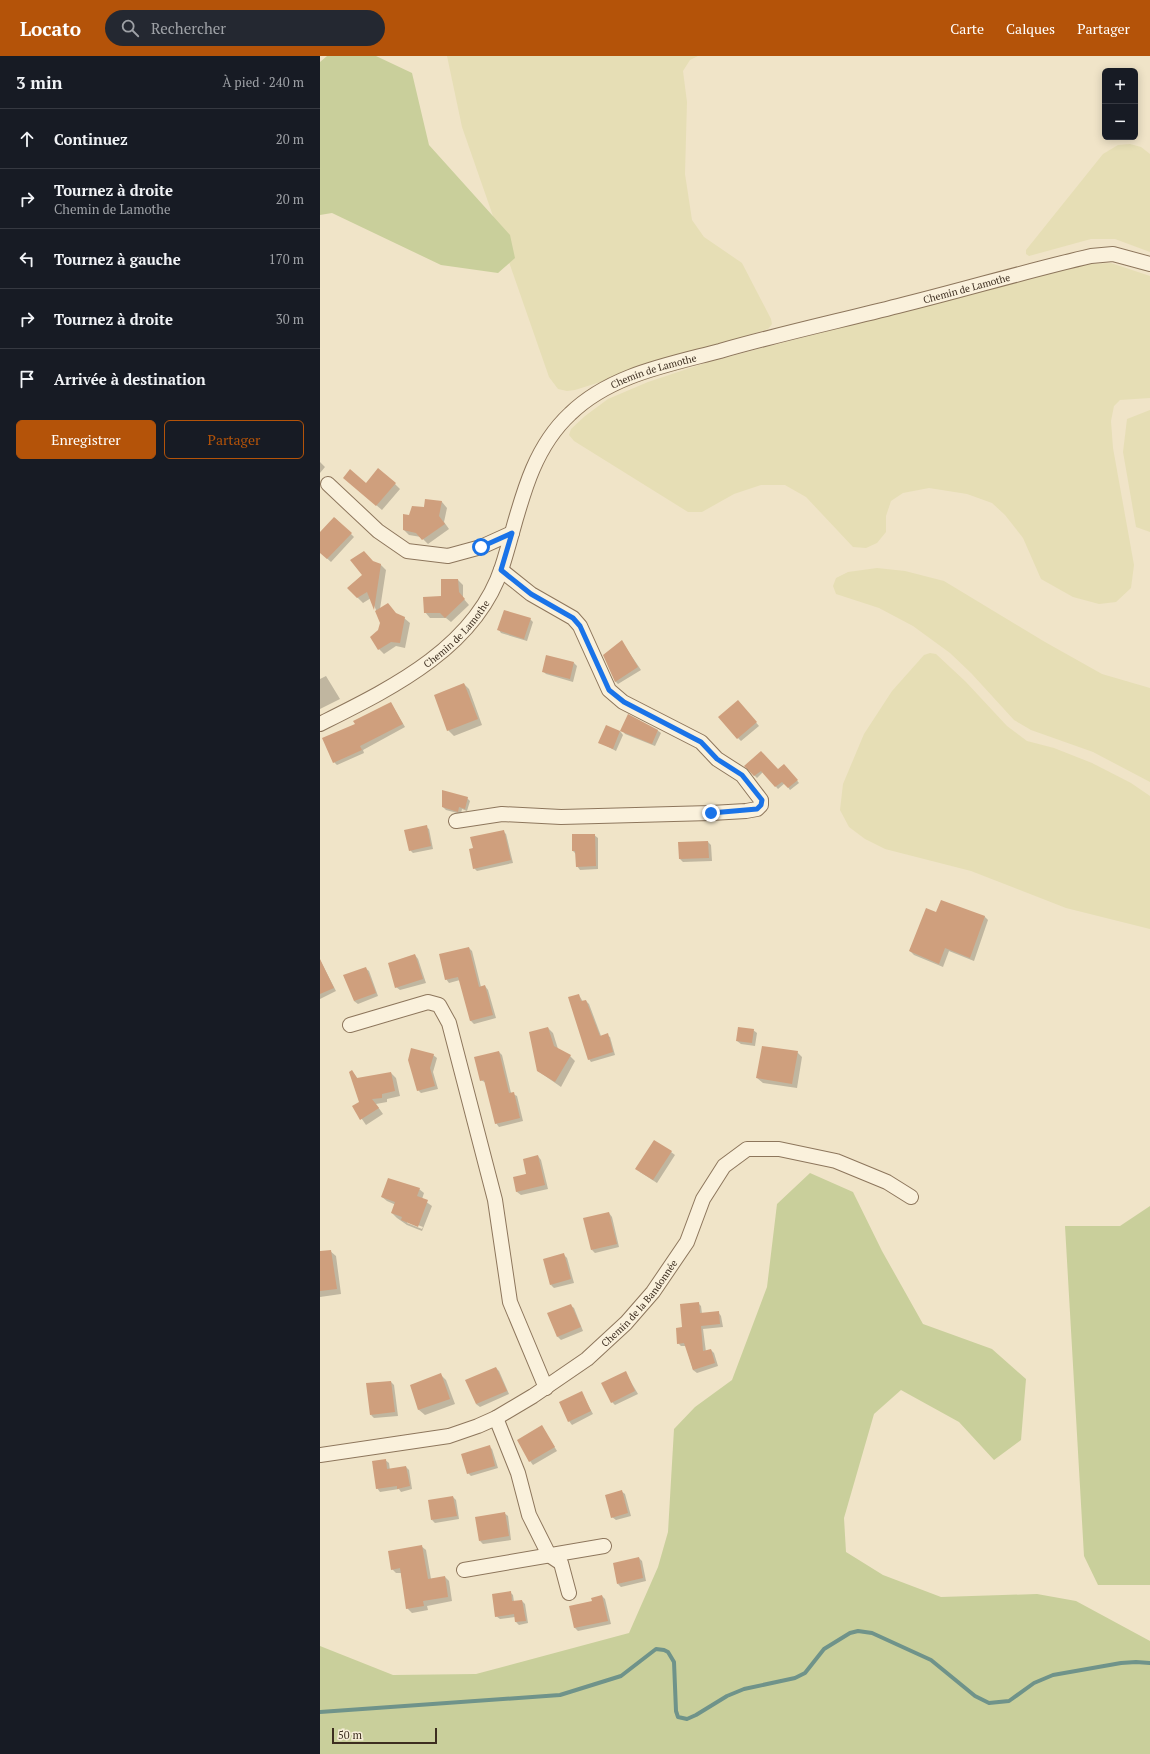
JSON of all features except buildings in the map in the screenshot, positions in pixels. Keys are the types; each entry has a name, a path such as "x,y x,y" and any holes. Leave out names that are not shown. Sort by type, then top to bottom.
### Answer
{"street":[{"name":"Chemin de Lamothe","path":"320,724 376,696 442,652 480,612 501,570 524,490 540,454 551,435 575,409 621,379 658,367 786,333 898,306 1051,265 1091,256 1113,254 1150,264"},
{"path":"328,484 378,531 407,551 448,556 481,547 512,533"},
{"path":"456,820 502,814 568,817 746,811 757,809 761,805 762,800 742,775 717,759 701,742 624,702 609,690 580,626 573,618 531,594 501,570"},
{"path":"350,1025 428,1002 439,1005 449,1023 495,1200 510,1302 546,1388"},
{"name":"Chemin de la Bandonnée","path":"320,1455 449,1436 496,1418 546,1388 587,1359 626,1323 650,1296 686,1242 703,1199 724,1166 747,1149 779,1148 836,1161 887,1182 911,1196"},
{"path":"496,1418 518,1473 528,1515 549,1555 561,1562 569,1593"},
{"path":"464,1570 604,1546"}],"shaded area":[{"path":"447,56 698,56 690,60 683,71 687,102 685,174 692,220 704,237 742,263 771,319 772,324 768,329 575,390 567,391 558,389 549,377 462,127"},
{"path":"1130,144 1141,147 1150,154 1150,252 1115,239 1091,239 1029,256 1026,254 1026,250 1103,154 1118,145"},
{"path":"1111,263 1150,276 1150,398 1120,400 1114,406 1111,421 1113,448 1134,565 1131,588 1116,602 1099,604 1073,597 1041,579 1023,538 1005,515 992,503 967,494 929,488 903,493 891,501 886,516 886,532 877,543 866,548 853,547 806,497 785,485 761,485 734,494 702,512 688,512 574,441 569,435 571,429 585,416 608,399 648,382 708,362 1086,264"},
{"path":"1150,410 1150,532 1136,527 1123,452 1127,419"},
{"path":"877,568 905,571 944,581 1045,642 1102,674 1150,688 1150,782 1093,752 1031,730 1014,720 971,673 950,653 913,626 879,608 836,594 833,586 836,578 848,572"},
{"path":"930,653 936,654 966,682 1007,726 1027,741 1054,748 1092,763 1131,783 1150,796 1150,929 1066,908 971,871 885,849 865,839 849,827 840,810 843,784 864,734 892,691 924,655"}],"green space":[{"path":"327,56 376,56 412,73 429,145 510,235 515,258 498,273 441,265 332,213 320,215 320,62"},
{"path":"810,1173 853,1192 882,1251 923,1324 992,1349 1026,1379 1021,1440 994,1460 959,1422 901,1390 874,1414 844,1518 846,1552 883,1575 941,1597 1037,1594 1076,1601 1150,1641 1150,1754 320,1754 320,1646 393,1675 476,1674 629,1633 658,1567 668,1532 674,1429 695,1407 732,1380 767,1287 777,1204"},
{"path":"1150,1206 1150,1585 1098,1585 1084,1556 1065,1226 1120,1226"}],"waterway":[{"path":"320,1712 560,1695 621,1676 656,1649 668,1652 674,1662 676,1711 678,1717 687,1719 727,1696 744,1689 795,1678 805,1673 824,1649 850,1633 858,1631 872,1633 931,1660 975,1696 989,1703 1009,1701 1034,1683 1053,1675 1121,1663 1150,1663"}],"route":[{"path":"481,547 512,533 501,570 531,594 573,618 580,626 609,690 624,702 701,742 717,759 742,775 762,800 761,805 757,809 711,813"}]}
